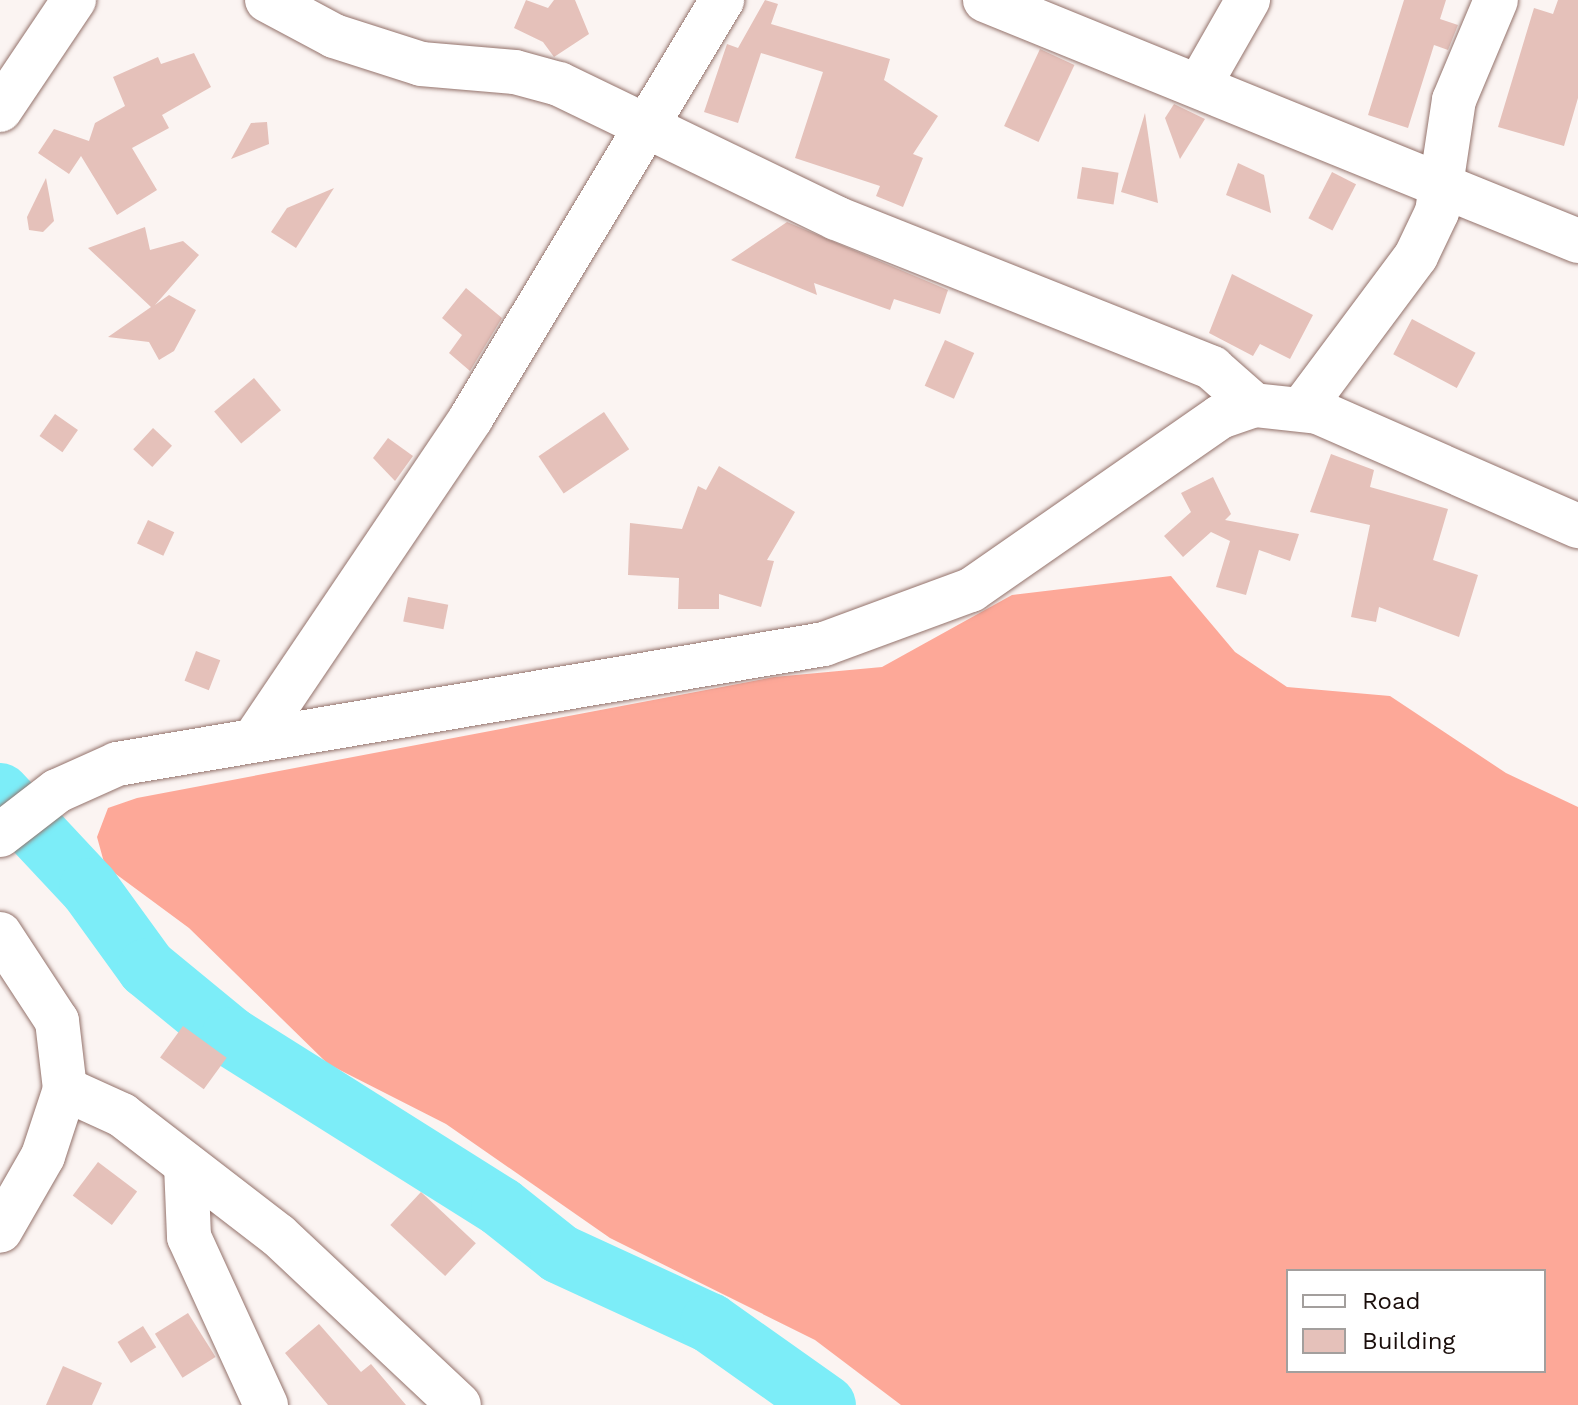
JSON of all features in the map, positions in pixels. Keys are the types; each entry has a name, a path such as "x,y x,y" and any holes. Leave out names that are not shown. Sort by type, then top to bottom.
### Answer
{"street":[{"path":"0,110 74,0"},
{"path":"267,0 334,36 421,64 530,76 647,125 836,218 1212,368 1254,405"},
{"path":"254,740 471,418 722,0"},
{"path":"985,0 1200,84 1578,241"},
{"path":"1200,84 1248,0"},
{"path":"1302,409 1416,256 1441,183 1454,100 1496,0"},
{"path":"0,835 57,791 117,764 824,644 971,590 1220,417 1254,405 1302,409 1578,526"},
{"path":"0,934 57,1021 65,1089 43,1156 0,1231"},
{"path":"65,1089 122,1115 278,1235 459,1405"},
{"path":"186,1165 189,1237 266,1405"}],"shaded area":[{"path":"1171,576 1235,652 1287,687 1390,696 1506,773 1578,807 1578,1405 901,1405 815,1340 610,1238 446,1124 328,1064 189,928 105,866 97,837 108,808 137,798 774,677 882,667 1012,595"}],"building":[{"path":"526,0 548,8 554,0 575,0 589,34 554,57 543,42 514,28"},
{"path":"765,0 778,4 771,24 890,59 884,80 938,116 913,154 923,158 903,207 876,196 880,186 795,158 823,72 761,53 738,123 704,112 727,44 738,48"},
{"path":"1404,0 1446,0 1440,19 1458,25 1448,50 1434,45 1408,128 1368,115"},
{"path":"1558,0 1578,0 1578,98 1564,146 1498,127 1534,8 1553,14"},
{"path":"1040,49 1074,65 1039,142 1004,126"},
{"path":"194,53 211,87 162,115 169,128 132,148 157,190 117,215 81,156 69,174 38,153 54,129 89,141 95,123 125,106 113,77 158,57 161,64"},
{"path":"1174,104 1205,119 1180,159 1165,118"},
{"path":"1145,113 1158,203 1121,192"},
{"path":"267,122 269,144 231,159 251,123"},
{"path":"1238,163 1264,175 1271,213 1226,195"},
{"path":"1082,167 1119,173 1114,204 1077,199"},
{"path":"1332,172 1356,184 1332,231 1308,218"},
{"path":"46,178 54,221 43,232 29,230 27,217"},
{"path":"334,188 296,248 271,232 287,208"},
{"path":"787,222 948,290 940,314 894,299 890,310 814,283 817,295 731,260"},
{"path":"145,227 150,250 183,241 199,255 155,305 169,295 196,310 174,351 159,360 149,342 108,337 151,307 88,248"},
{"path":"1232,274 1313,315 1290,359 1260,344 1253,356 1209,333"},
{"path":"466,288 502,318 470,371 449,353 462,335 442,318"},
{"path":"1412,319 1476,353 1457,388 1393,354"},
{"path":"945,340 974,353 954,399 925,386"},
{"path":"254,378 281,410 241,444 214,411"},
{"path":"604,412 629,449 564,493 539,456"},
{"path":"55,414 78,430 62,452 40,436"},
{"path":"153,428 172,446 152,467 133,449"},
{"path":"388,438 413,456 395,481 373,458"},
{"path":"1331,454 1374,470 1370,487 1448,509 1433,560 1478,575 1459,637 1379,607 1376,622 1351,617 1370,525 1310,512"},
{"path":"719,466 795,512 767,560 774,561 761,607 719,594 719,609 678,609 679,578 628,575 630,523 682,529 698,486 706,490"},
{"path":"1213,477 1231,514 1225,520 1299,534 1290,561 1259,550 1246,595 1216,587 1230,541 1211,532 1183,557 1164,536 1191,512 1181,493"},
{"path":"148,520 174,532 163,556 137,544"},
{"path":"408,597 448,605 443,629 403,622"},
{"path":"196,651 220,660 209,690 185,681"},
{"path":"183,1026 227,1058 204,1089 160,1058"},
{"path":"98,1162 137,1191 112,1225 73,1196"},
{"path":"421,1192 476,1243 445,1276 390,1225"},
{"path":"188,1313 216,1357 182,1378 155,1334"},
{"path":"319,1324 361,1372 371,1364 406,1405 328,1405 285,1353"},
{"path":"143,1326 156,1347 131,1363 118,1342"},
{"path":"63,1366 102,1383 92,1405 46,1405"}],"waterway":[{"path":"0,793 89,888 147,968 231,1037 501,1207 560,1254 710,1323 826,1405"}]}
